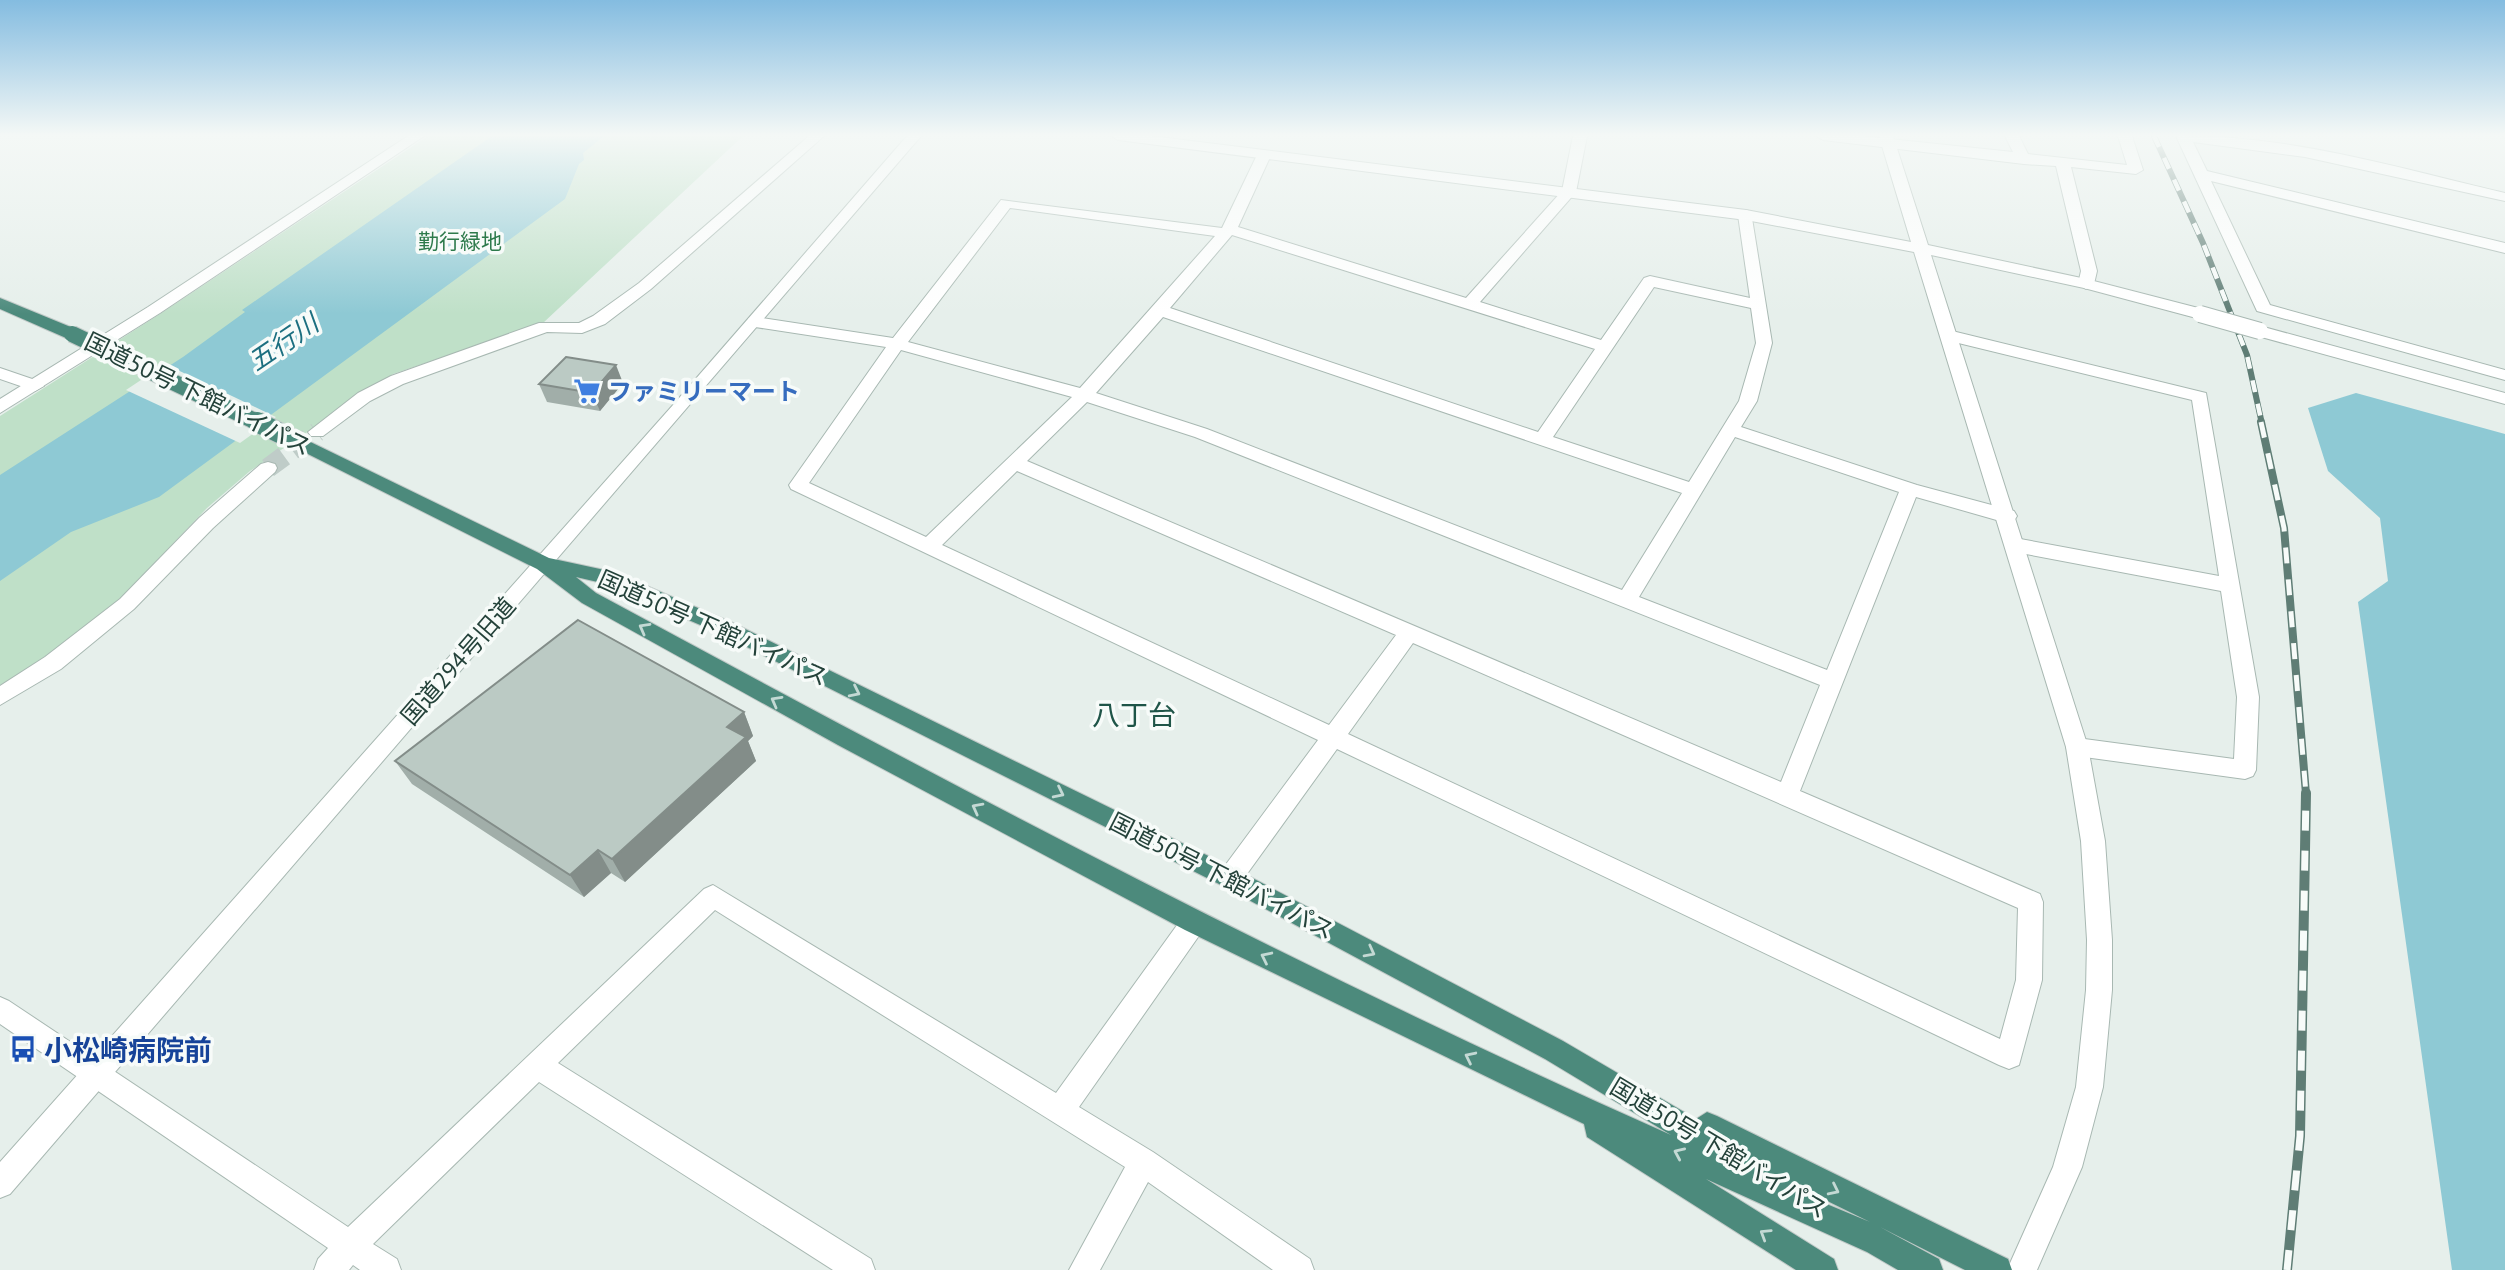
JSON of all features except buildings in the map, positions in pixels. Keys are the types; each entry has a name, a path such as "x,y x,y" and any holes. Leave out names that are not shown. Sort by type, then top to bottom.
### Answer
{"highway":[{"name":"国道50号 下館バイパス","path":"0,303 72,334 294,440 544,564 600,604 846,739 1194,922 1532,1087 1875,1241"},
{"name":"国道50号 下館バイパス","path":"544,564 607,577 726,628 1230,878 1553,1050 1928,1270"},
{"path":"1553,1050 1997,1270"},
{"path":"1532,1087 1823,1270"}],"street":[{"path":"0,407 154,310 327,195"},
{"path":"317,432 364,397 397,380 545,327 582,328 599,320 645,286 748,195"},
{"name":"国道294号旧道","path":"0,1184 863,195"},
{"path":"928,547 1084,395 1227,231 1244,195"},
{"path":"1469,303 1566,195"},
{"path":"1594,195 1746,215 2086,284 2505,399"},
{"path":"1904,195 2007,516 2077,747 2090,805 2099,961 2095,1041 2079,1133 2022,1270"},
{"path":"2071,195 2089,271 2086,284"},
{"path":"2211,195 2263,308 2505,375"},
{"path":"2288,195 2505,248"},
{"path":"1016,463 2031,902 2029,980 2010,1056 798,485 897,344 1006,203 1227,231 1607,346"},
{"path":"1627,600 1748,401 1764,343 1746,215"},
{"path":"1543,438 1650,281 1759,305"},
{"path":"1160,310 1692,490"},
{"path":"755,322 897,344 1084,395 1201,433 1833,681"},
{"path":"1948,335 2200,397 2248,698 2245,770 2077,747"},
{"path":"0,373 35,386"},
{"path":"1729,429 1910,489 2007,516"},
{"path":"0,697 52,663 127,604 206,523 268,468"},
{"path":"1787,795 1910,489"},
{"path":"2015,545 2231,586"},
{"path":"1230,878 1409,633"},
{"path":"329,1270 350,1246 713,896 1143,1162 1299,1270"},
{"path":"1060,1111 1194,922"},
{"path":"0,1009 386,1270"},
{"path":"537,1065 860,1270"},
{"path":"1084,1270 1143,1162"}],"green space":[{"name":"勤行緑地","path":"339,195 680,195 543,323 393,374 250,471 207,508 115,604 54,653 0,685 0,416"}],"water":[{"name":"五行川","path":"407,195 566,195 565,199 159,497 71,532 0,581 0,475 183,357 245,312 242,310"},
{"path":"2356,393 2505,434 2505,1270 2452,1270 2358,602 2388,581 2380,518 2328,471 2308,408"}],"pier":[{"path":"165,364 276,417 240,443 126,390"}],"tunnel":[{"path":"268,468 317,432"}],"railway":[{"path":"2181,195 2247,355 2262,424"},
{"path":"2261,422 2284,528 2306,794"},
{"path":"2287,1270 2300,1136 2306,794"}],"place":[{"name":"ファミリーマート","path":"587,391"},
{"name":"小松崎病院前","path":"23,1049"}],"district":[{"name":"八丁台","path":"1134,714"}]}
